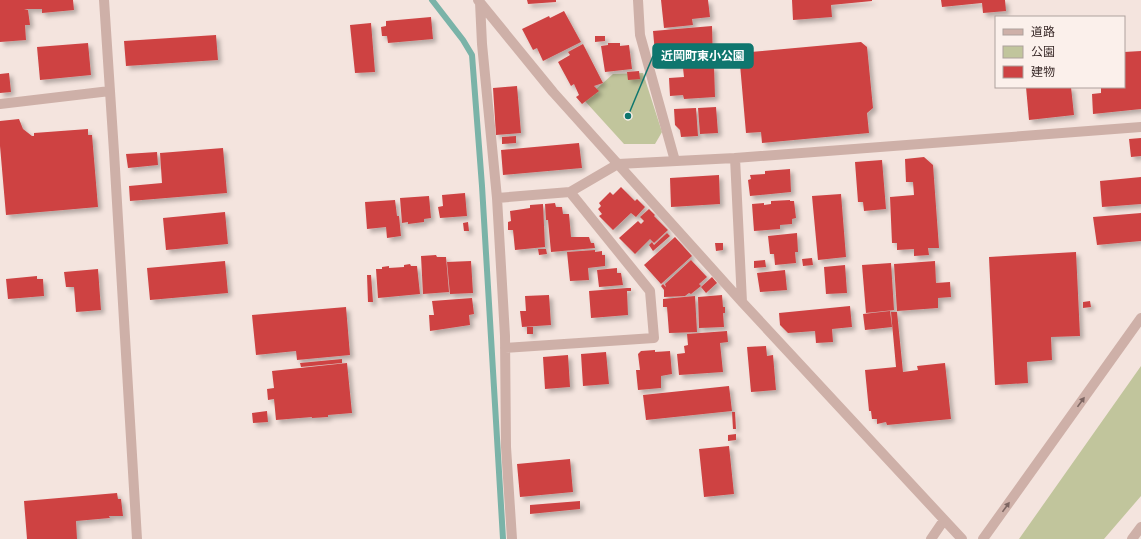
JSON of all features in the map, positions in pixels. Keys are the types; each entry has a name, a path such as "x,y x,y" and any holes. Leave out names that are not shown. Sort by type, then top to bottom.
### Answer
{"street":[{"path":"104,0 137,539"},
{"path":"638,0 640,35 674,162"},
{"path":"479,1 553,92 742,302 962,539"},
{"path":"479,1 497,198 505,348 506,447 512,539"},
{"path":"0,104 110,91"},
{"path":"497,198 570,192 618,164 735,158 1141,128"},
{"path":"735,158 742,302"},
{"path":"505,348 654,338 650,291 570,192"},
{"path":"983,539 1141,318"},
{"path":"931,539 944,520"},
{"path":"1132,539 1141,527"}],"green space":[{"path":"643,73 662,132 655,144 624,144 584,100 613,74"},
{"path":"1141,366 1141,496 1104,539 1019,539"}],"building":[{"path":"0,0 73,0 74,10 42,13 42,9 24,9 28,10 30,25 25,25 26,40 0,42"},
{"path":"527,0 556,0 556,2 528,4"},
{"path":"661,0 708,0 710,17 692,19 693,25 664,28"},
{"path":"792,0 872,1 831,5 832,17 793,20"},
{"path":"941,0 1005,0 1006,11 983,13 982,3 942,7"},
{"path":"564,11 581,42 543,61 537,48 533,50 522,29 549,16 550,18"},
{"path":"431,17 433,39 388,43 387,36 382,36 381,27 386,26 386,21"},
{"path":"371,23 375,72 355,73 350,25"},
{"path":"712,26 713,61 693,63 692,52 685,53 685,65 662,67 660,52 655,53 653,31"},
{"path":"216,35 218,60 126,66 124,41"},
{"path":"595,36 605,36 605,41 595,42"},
{"path":"861,42 867,47 873,108 867,113 869,133 762,143 761,132 746,133 739,53"},
{"path":"88,43 91,75 40,80 37,47"},
{"path":"608,43 620,43 620,46 629,45 632,69 605,72 601,46 608,45"},
{"path":"583,44 603,83 594,86 599,91 582,104 576,97 579,95 574,84 571,86 558,62 570,55 568,52"},
{"path":"1141,51 1141,109 1093,114 1092,94 1101,93 1101,88 1125,88 1125,52"},
{"path":"714,66 715,97 684,99 683,95 670,96 669,78 684,77 683,68"},
{"path":"639,71 640,79 628,80 627,72"},
{"path":"9,73 11,92 0,93 0,74"},
{"path":"517,86 521,133 496,135 493,88"},
{"path":"1026,88 1071,88 1074,115 1029,120"},
{"path":"716,107 718,133 700,134 698,108"},
{"path":"696,108 698,136 681,137 680,130 675,125 674,109"},
{"path":"19,119 23,129 32,136 34,136 34,133 88,129 88,135 92,135 98,207 6,215 0,146 0,121"},
{"path":"516,136 516,143 502,144 502,137"},
{"path":"1141,138 1141,156 1131,157 1129,139"},
{"path":"579,143 582,168 503,175 501,150"},
{"path":"223,148 227,193 130,201 129,186 162,183 160,153"},
{"path":"157,152 158,165 128,168 126,154"},
{"path":"924,157 933,165 939,248 928,248 929,255 914,256 914,249 897,250 897,243 892,243 890,197 914,195 913,182 906,182 905,159"},
{"path":"882,160 886,209 864,211 863,202 858,202 855,162"},
{"path":"790,169 791,192 750,196 748,180 751,179 750,175 765,174 765,171"},
{"path":"719,175 720,204 671,207 670,178"},
{"path":"1141,177 1141,204 1102,207 1100,181"},
{"path":"621,187 635,201 637,199 645,207 636,217 631,213 613,230 599,216 602,214 598,209 601,206 599,203 610,192 613,195"},
{"path":"465,193 467,216 440,218 438,207 443,206 442,195"},
{"path":"841,194 846,257 818,260 812,196"},
{"path":"429,196 431,218 424,219 424,222 408,224 408,222 402,223 400,198"},
{"path":"395,200 397,216 399,216 401,236 387,238 386,227 367,229 365,202"},
{"path":"771,201 794,201 796,218 792,219 792,224 780,225 780,229 754,231 752,204 764,203 764,205 771,204"},
{"path":"555,203 556,207 562,207 563,214 569,214 571,237 589,237 591,243 594,243 595,248 551,252 545,204"},
{"path":"543,204 545,247 515,250 513,230 508,230 508,222 511,221 510,211 530,208 530,205"},
{"path":"649,209 668,230 654,243 650,239 635,254 619,238 638,221 641,224 644,221 640,217"},
{"path":"225,212 228,244 166,250 163,218"},
{"path":"1141,213 1141,241 1097,245 1093,217"},
{"path":"468,222 469,231 464,231 463,223"},
{"path":"667,233 670,236 653,251 649,245 652,242 654,245"},
{"path":"797,233 798,252 795,252 796,263 775,265 774,254 770,254 768,236"},
{"path":"675,237 692,256 661,284 644,265"},
{"path":"715,243 723,243 723,250 716,251"},
{"path":"538,249 546,249 547,254 539,255"},
{"path":"595,250 595,252 602,251 602,255 605,255 605,266 588,268 589,280 570,281 567,252"},
{"path":"1076,252 1080,336 1051,337 1052,360 1027,362 1028,383 995,385 989,257"},
{"path":"436,255 437,257 446,257 449,292 423,294 421,256"},
{"path":"812,258 813,265 803,266 802,259"},
{"path":"691,260 707,277 699,284 701,286 691,294 689,293 685,296 664,297 664,290 661,286 663,284 666,287 665,284"},
{"path":"765,260 766,267 754,268 754,261"},
{"path":"225,261 228,293 150,300 147,268"},
{"path":"471,261 473,293 450,294 447,262"},
{"path":"935,261 936,283 950,282 951,297 938,298 938,308 897,311 894,264"},
{"path":"891,263 894,310 866,313 862,265"},
{"path":"410,264 411,266 417,266 420,294 378,298 376,269 382,269 382,267 389,266 389,268 404,267 404,265"},
{"path":"845,265 847,293 826,294 824,267"},
{"path":"617,268 617,273 621,273 623,285 599,287 597,270"},
{"path":"98,269 101,310 76,312 74,287 66,287 64,272"},
{"path":"785,270 787,290 760,292 757,273"},
{"path":"367,275 371,275 373,302 368,302"},
{"path":"37,276 37,279 43,279 44,296 8,299 6,279"},
{"path":"712,277 717,283 706,293 701,287"},
{"path":"631,288 631,291 627,291 628,315 591,318 589,291"},
{"path":"549,295 551,325 522,327 520,311 526,311 525,296"},
{"path":"722,295 723,307 725,307 725,313 723,313 724,327 699,328 698,297"},
{"path":"695,296 697,332 669,333 667,307 663,307 663,299"},
{"path":"472,298 474,314 469,315 470,325 430,331 429,315 434,315 432,301"},
{"path":"1090,301 1091,307 1083,308 1083,302"},
{"path":"850,306 852,327 832,329 833,342 816,343 815,331 788,333 780,325 779,313"},
{"path":"346,307 350,355 297,360 296,351 256,355 252,315"},
{"path":"890,311 892,327 865,330 863,314"},
{"path":"891,312 897,312 903,372 918,370 917,366 945,363 951,419 887,425 886,422 877,424 877,419 872,419 871,411 869,411 865,370 896,367"},
{"path":"527,327 533,327 533,334 527,334"},
{"path":"727,331 728,342 720,343 723,372 679,375 677,354 685,353 684,346 688,345 687,334"},
{"path":"766,346 767,356 773,355 776,390 751,392 747,347"},
{"path":"655,350 655,352 670,351 672,374 661,376 661,388 638,390 636,370 640,370 638,354 641,351"},
{"path":"606,352 609,384 583,386 581,354"},
{"path":"568,355 570,387 545,389 543,357"},
{"path":"342,359 342,363 301,367 300,363"},
{"path":"347,363 352,413 328,415 328,417 276,420 274,399 268,400 267,389 274,388 272,371"},
{"path":"729,386 732,411 646,420 643,395"},
{"path":"267,411 268,422 253,423 252,413"},
{"path":"732,412 735,412 736,429 733,429"},
{"path":"736,434 736,440 728,441 728,435"},
{"path":"729,446 734,494 704,497 699,449"},
{"path":"570,459 573,492 520,497 517,464"},
{"path":"117,493 118,499 121,499 123,516 109,516 110,518 76,521 77,539 27,539 24,501"},
{"path":"580,501 580,509 530,514 530,505"}],"waterway":[{"path":"432,0 463,40 472,55 482,186 503,539"}],"place":[{"name":"近岡町東小公園","path":"628,116"}]}
